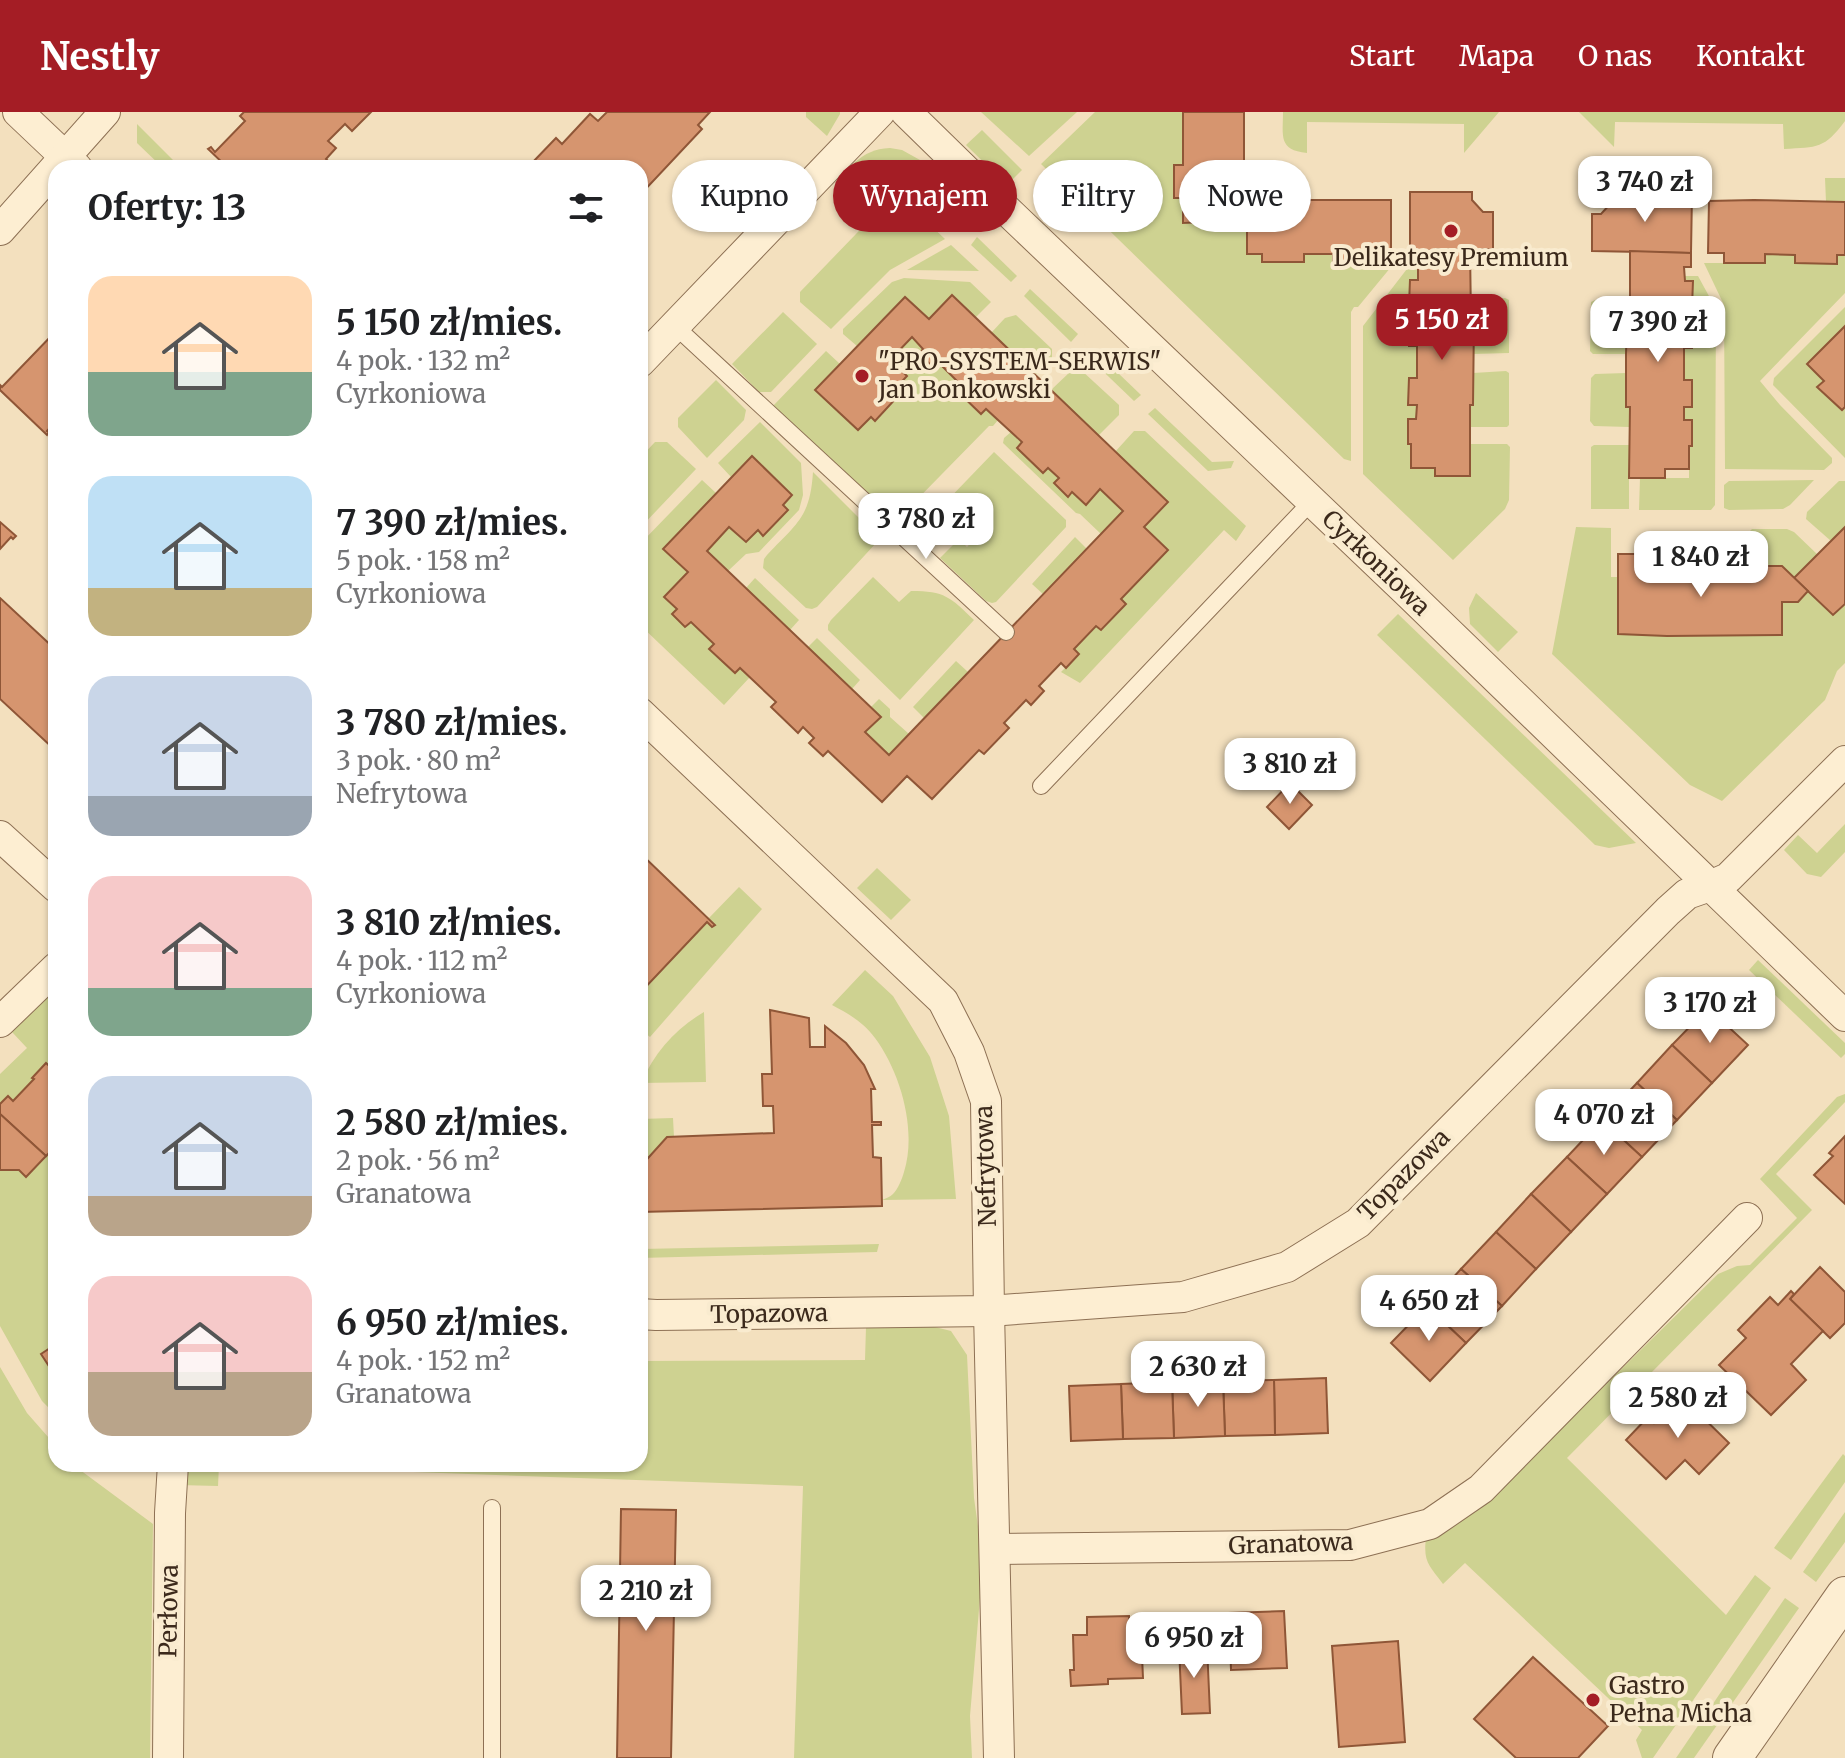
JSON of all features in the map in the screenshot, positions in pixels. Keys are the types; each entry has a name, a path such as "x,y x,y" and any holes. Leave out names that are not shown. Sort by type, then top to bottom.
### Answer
{"street":[{"path":"18,112 69,160"},
{"path":"72,160 105,112"},
{"path":"648,354 880,112"},
{"name":"Cyrkoniowa","path":"906,112 1845,1016"},
{"path":"0,230 48,184"},
{"name":"Nefrytowa","path":"648,721 943,1001 969,1052 986,1101 999,1758"},
{"name":"Topazowa","path":"648,1314 989,1311 1183,1297 1287,1267 1358,1223 1668,911 1687,894 1728,878 1845,761"},
{"path":"0,836 48,880"},
{"path":"0,1022 48,976"},
{"name":"Granatowa","path":"996,1549 1350,1545 1430,1524 1481,1489 1747,1218"},
{"name":"Perłowa","path":"168,1758 173,1472"},
{"path":"1732,1758 1845,1596"}],"lane":[{"path":"675,326 1006,632"},
{"path":"1041,786 1312,501"},
{"path":"492,1508 492,1758"}],"green space":[{"path":"806,112 840,114 827,136 806,117"},
{"path":"981,112 1077,112 1029,156"},
{"path":"1095,112 1183,112 1183,160 1179,160 1179,165 1174,165 1174,197 1179,198 1179,232 1247,232 1247,254 1304,262 1304,254 1391,254 1391,267 1351,312 1351,461 1344,459 1111,232 1163,232 1163,160 1045,160"},
{"path":"1283,112 1499,112 1464,153 1464,124 1307,122 1307,153 1291,149 1284,140"},
{"path":"1579,112 1845,112 1845,121 1819,145 1784,149 1783,124 1615,122 1614,147"},
{"path":"137,124 173,160 155,160 137,143"},
{"path":"982,130 1012,160 981,160 966,145"},
{"path":"879,149 902,150 920,160 858,160"},
{"path":"1825,178 1845,178 1845,202 1826,202"},
{"path":"858,232 938,232 945,239 890,270 831,329 800,302 800,292"},
{"path":"977,237 1017,276 1011,282 971,245"},
{"path":"951,245 979,271 907,270"},
{"path":"1765,254 1795,255 1795,263 1836,264 1837,255 1845,255 1845,293 1760,381 1832,458 1832,463 1824,470 1725,469 1724,305 1704,263 1765,263"},
{"path":"1410,265 1418,265 1418,280 1410,281 1409,305 1418,305 1418,319 1409,320 1409,346 1417,346 1417,378 1409,379 1408,405 1417,405 1408,444 1411,444 1411,468 1435,468 1436,476 1470,476 1470,444 1507,444 1510,447 1509,500 1505,509 1453,560 1363,474 1363,326"},
{"path":"1685,276 1698,276 1716,309 1715,505 1711,510 1639,510 1640,478 1689,478 1689,446 1692,446 1684,420 1684,407 1692,407 1692,381 1684,380 1684,348 1692,347 1693,322 1684,321 1685,307 1692,307 1693,282 1685,281"},
{"path":"904,278 970,282 991,302 975,318 929,319 904,297 857,346 843,334 843,329 892,282"},
{"path":"1030,289 1078,334 1071,342 1024,296"},
{"path":"1471,300 1509,300 1509,353 1474,354"},
{"path":"1630,300 1626,354 1593,354 1590,351 1591,302"},
{"path":"1845,307 1845,326 1807,364 1824,381 1818,388 1841,410 1845,407 1845,458 1773,385 1774,378"},
{"path":"783,312 817,344 771,392 759,392 732,364"},
{"path":"1016,315 1052,349 1052,358 1035,375 991,333 1005,318"},
{"path":"912,337 923,349 919,354 932,366 937,361 998,420 894,523 773,406 826,351 840,364 816,390 876,421 899,396 894,390 907,376 890,360"},
{"path":"1092,348 1141,395 1134,401 1085,354"},
{"path":"1081,370 1119,405 1119,415 1098,436 1051,390 1071,371"},
{"path":"1473,373 1509,373 1509,425 1470,427"},
{"path":"1626,373 1629,427 1594,426 1590,421 1591,378 1595,374"},
{"path":"716,380 746,410 744,420 707,458 678,427 678,418"},
{"path":"1155,408 1212,462 1234,461 1231,468 1208,471 1148,414"},
{"path":"760,422 801,463 803,495 799,510 759,552 746,554 728,571 707,551 729,527 746,542 758,530 763,535 788,510 783,505 792,495 753,457 732,478 718,463"},
{"path":"1134,431 1145,431 1246,526 1236,541 1224,530 1080,683 1061,672 1079,654 1074,649 1096,626 1102,630 1126,604 1121,599 1168,550 1144,527 1115,452"},
{"path":"1011,432 1022,442 1017,448 1043,473 1048,468 1059,478 1054,484 1067,496 1072,492 1086,504 1100,489 1123,511 1101,534 1003,443"},
{"path":"655,442 667,442 696,469 648,520 648,449"},
{"path":"1629,445 1629,509 1591,509 1591,447"},
{"path":"994,452 1066,520 1066,527 992,603 986,601 940,558 959,539 967,547 975,538 941,507"},
{"path":"813,472 877,536 877,542 812,609 806,608 763,568 764,559 794,527 805,510"},
{"path":"702,480 716,493 688,572 664,597 714,644 710,649 734,673 740,668 750,677 724,705 648,633 648,536"},
{"path":"1814,480 1783,509 1724,508 1724,485 1729,481"},
{"path":"1839,481 1845,481 1845,527 1831,541 1806,519 1807,512"},
{"path":"1576,527 1611,528 1611,577 1618,577 1618,634 1782,635 1782,602 1798,602 1808,591 1833,615 1845,604 1845,663 1837,671 1825,700 1722,801 1690,785 1552,654"},
{"path":"1752,529 1787,529 1818,555 1794,578 1782,566 1747,566 1747,534"},
{"path":"1075,537 1087,549 1043,594 1032,584"},
{"path":"873,577 899,602 911,591 932,592 952,601 974,620 900,700 828,630 831,620"},
{"path":"755,578 799,620 790,630 746,588"},
{"path":"1476,593 1518,632 1498,652 1470,624 1469,608"},
{"path":"1398,614 1636,843 1609,848 1595,845 1377,635"},
{"path":"817,638 860,680 852,689 808,647"},
{"path":"956,661 968,672 924,718 913,707"},
{"path":"879,699 890,709 890,717 909,734 889,755 865,732 880,717 871,707"},
{"path":"1845,824 1845,852 1821,877 1807,874 1784,850 1798,835 1817,853"},
{"path":"877,868 911,900 891,920 857,888"},
{"path":"739,887 762,909 650,1037 648,985 707,922 713,927 709,918"},
{"path":"1758,960 1845,1043 1845,1054 1841,1058 1749,970"},
{"path":"865,970 893,996 930,1057 949,1116 956,1199 882,1200 891,1196 900,1184 908,1156 904,1103 892,1068 875,1038 866,1027 832,1005"},
{"path":"48,997 48,1407 0,1326 0,1074 27,1048 12,1032"},
{"path":"704,1012 706,1082 648,1083 648,1070 653,1061 684,1026"},
{"path":"1845,1094 1845,1102 1776,1174 1812,1210 1567,1458 1726,1615 1755,1575 1771,1588 1653,1758 1642,1758 1636,1740 1642,1730 1465,1563 1443,1584 1428,1563 1426,1538 1520,1469 1718,1274 1737,1266 1750,1265 1797,1218 1760,1179 1837,1097"},
{"path":"673,1118 674,1137 667,1137 648,1158 648,1119"},
{"path":"879,1244 877,1252 648,1258 648,1249"},
{"path":"927,1325 951,1331 967,1355 974,1498 983,1562 970,1716 972,1758 794,1758 803,1486 414,1472 648,1472 648,1361 865,1360 866,1327"},
{"path":"0,1367 27,1413 48,1437 48,1472 83,1472 153,1524 150,1758 0,1758"},
{"path":"1843,1454 1845,1482 1791,1560 1774,1548"},
{"path":"179,1472 219,1472 218,1486 178,1485"},
{"path":"1845,1512 1845,1542 1816,1582 1803,1572"},
{"path":"1785,1598 1799,1608 1694,1758 1676,1758"}],"building":[{"path":"244,112 371,112 352,131 345,124 328,141 336,148 327,160 220,160 208,149 211,147 215,152 245,121 240,116"},
{"path":"607,112 710,112 698,125 702,129 648,186 648,160 535,160 556,138 562,144 590,114 598,121"},
{"path":"1183,112 1244,112 1244,160 1183,160"},
{"path":"1174,165 1179,165 1179,198 1174,198"},
{"name":"Delikatesy Premium","path":"1410,192 1472,192 1472,200 1483,212 1493,212 1493,249 1410,251"},
{"path":"1612,193 1692,194 1691,253 1592,251 1592,214 1601,214 1612,202"},
{"path":"1311,200 1391,200 1391,254 1376,254 1376,262 1333,262 1333,254 1304,254 1304,262 1262,262 1262,254 1247,254 1247,232 1311,232"},
{"path":"1709,201 1845,202 1845,255 1837,255 1837,264 1795,263 1795,255 1765,254 1765,263 1724,263 1724,253 1708,253"},
{"path":"1470,249 1471,319 1474,319 1470,476 1435,476 1435,468 1411,468 1408,419 1416,419 1417,405 1408,405 1409,378 1417,378 1417,346 1409,346 1409,319 1418,319 1418,305 1409,305 1410,280 1418,280 1418,265 1410,265 1410,251"},
{"path":"1630,251 1691,253 1691,267 1684,267 1685,281 1693,281 1692,307 1685,307 1684,321 1693,321 1692,348 1684,348 1684,380 1692,380 1692,407 1684,407 1684,420 1692,420 1692,446 1689,446 1689,469 1665,469 1665,478 1629,478 1630,407 1626,407 1626,354 1627,320 1630,320"},
{"path":"952,295 1168,502 1144,527 1168,550 1121,599 1126,604 1101,630 1096,626 1074,649 1079,654 1066,668 1061,663 1039,686 1044,691 1031,705 1026,700 1004,723 1009,728 984,754 979,750 932,799 907,776 882,802 828,751 823,756 809,743 814,738 803,727 798,733 771,707 776,702 740,668 735,673 709,649 714,644 691,622 685,627 672,614 677,609 664,597 688,572 663,549 752,456 792,495 783,505 788,510 763,536 758,530 746,542 729,527 707,551 881,717 865,732 889,755 1123,511 1100,489 1086,505 1072,492 1068,497 1054,483 1059,478 1048,468 1043,473 1017,448 1022,442 986,409 981,414 955,389 960,384 937,361 932,366 919,354 923,349 912,337 890,360 907,376 894,390 899,395 875,421 871,417 858,430 815,390 905,297 929,319"},
{"path":"1845,326 1845,407 1842,410 1817,387 1824,381 1807,364"},
{"path":"48,339 47,435 0,390 0,385 2,387"},
{"path":"0,522 16,536 0,549"},
{"path":"1845,527 1845,604 1833,615 1794,578"},
{"path":"1618,554 1668,554 1667,569 1782,566 1808,591 1798,602 1782,602 1782,635 1618,634"},
{"path":"0,598 48,643 48,744 0,699"},
{"path":"1290,783 1312,805 1289,829 1267,807"},
{"path":"648,861 715,925 712,927 707,922 648,985"},
{"path":"1708,1008 1748,1045 1712,1083 1672,1045"},
{"path":"770,1010 809,1018 810,1047 825,1047 825,1026 846,1043 864,1065 875,1089 871,1089 872,1122 881,1122 881,1125 872,1125 873,1157 881,1158 882,1206 648,1212 648,1158 667,1137 774,1133 773,1106 763,1106 762,1074 772,1074"},
{"path":"1672,1045 1712,1083 1677,1120 1637,1083"},
{"path":"46,1063 48,1065 46,1156 0,1114 0,1104 8,1096 13,1101"},
{"path":"1637,1083 1677,1120 1642,1157 1602,1120"},
{"path":"0,1114 46,1156 26,1177 19,1170 0,1170"},
{"path":"1602,1120 1642,1157 1607,1194 1567,1157"},
{"path":"1845,1136 1845,1204 1814,1175 1833,1156 1829,1153"},
{"path":"1567,1157 1607,1194 1571,1232 1531,1194"},
{"path":"1531,1194 1571,1232 1536,1269 1496,1232"},
{"path":"1496,1232 1536,1269 1502,1306 1461,1269"},
{"path":"1820,1267 1845,1292 1845,1323 1830,1338 1790,1299"},
{"path":"1461,1269 1502,1306 1466,1343 1427,1306"},
{"path":"1791,1291 1794,1294 1790,1299 1823,1331 1791,1364 1806,1380 1771,1415 1719,1365 1746,1338 1738,1330 1770,1297 1778,1305"},
{"path":"1427,1306 1466,1343 1430,1381 1391,1343"},
{"path":"48,1349 48,1365 41,1354"},
{"path":"1326,1378 1328,1433 1275,1435 1274,1380"},
{"path":"1274,1380 1275,1435 1225,1436 1223,1381"},
{"path":"1223,1381 1225,1436 1174,1438 1172,1382"},
{"path":"1172,1382 1174,1438 1123,1439 1121,1384"},
{"path":"1121,1384 1123,1439 1071,1441 1069,1386"},
{"path":"1681,1396 1729,1443 1699,1474 1685,1460 1666,1479 1626,1440 1648,1417 1654,1423"},
{"path":"621,1509 676,1510 671,1758 617,1758"},
{"path":"1284,1611 1287,1668 1231,1670 1229,1613"},
{"path":"1129,1616 1130,1633 1141,1633 1143,1678 1108,1679 1108,1684 1071,1686 1073,1635 1087,1635 1087,1617"},
{"path":"1398,1641 1405,1742 1339,1747 1332,1646"},
{"path":"1207,1646 1210,1713 1182,1714 1179,1647"},
{"path":"1533,1657 1608,1726 1578,1758 1516,1758 1474,1719"}],"place":[{"name":"Delikatesy Premium","path":"1451,231"},
{"name":"\"PRO-SYSTEM-SERWIS\" Jan Bonkowski","path":"862,376"},
{"name":"Gastro Pełna Micha","path":"1593,1700"}]}
